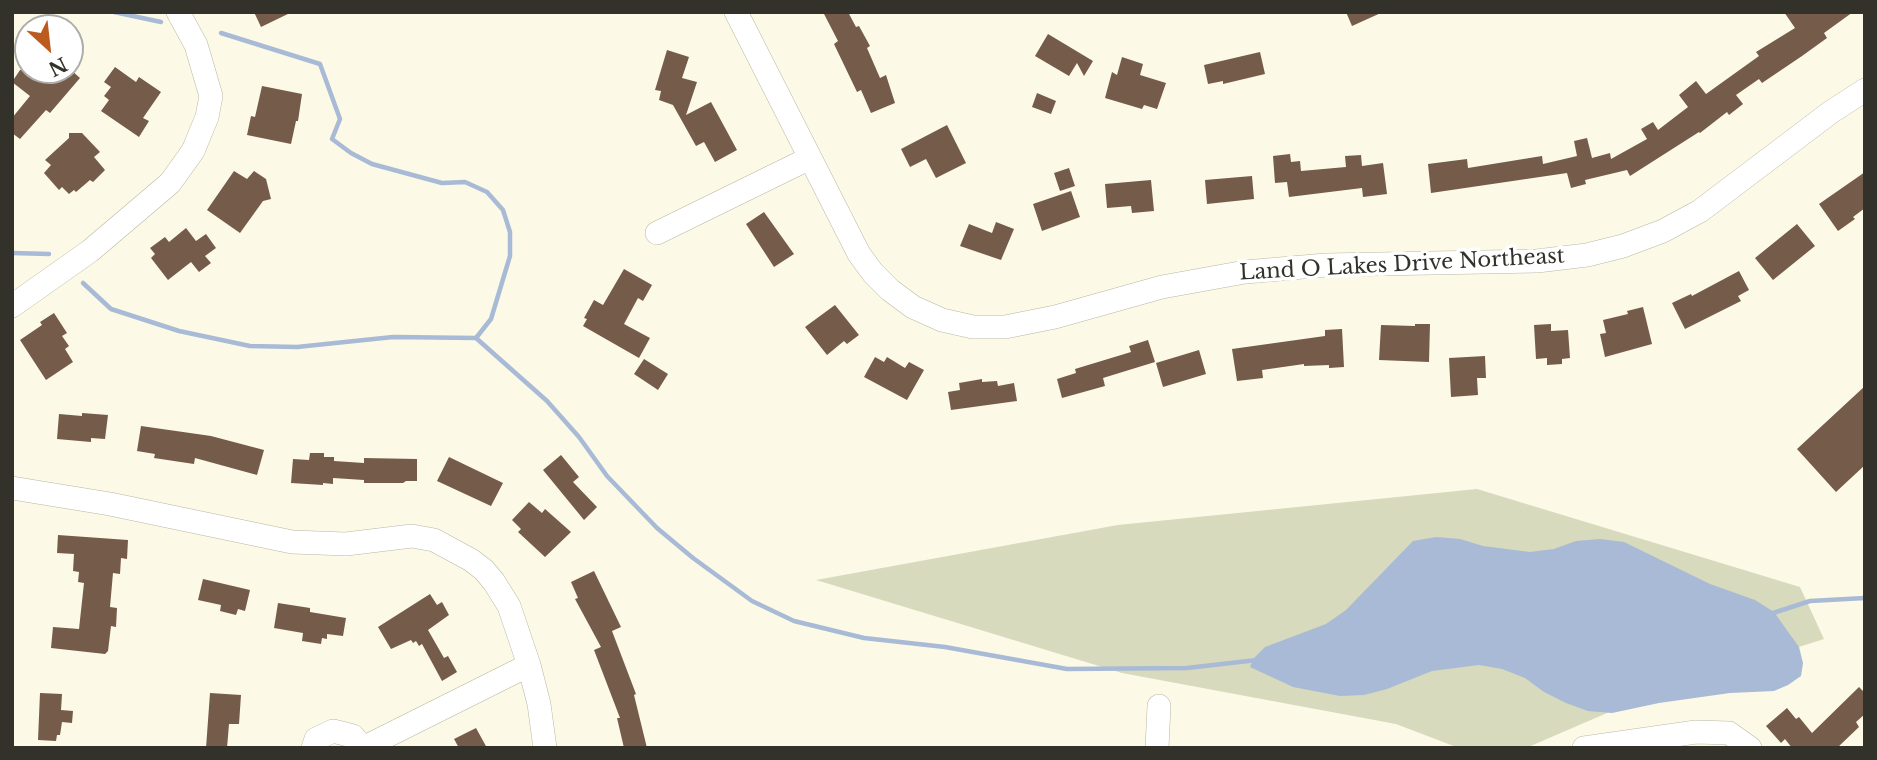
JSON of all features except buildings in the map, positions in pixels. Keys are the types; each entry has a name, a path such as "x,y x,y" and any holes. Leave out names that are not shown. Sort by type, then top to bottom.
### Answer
{"street":[{"path":"12,306 90,251 162,190 193,151 207,117 211,96 196,45 178,12"},
{"name":"Land O Lakes Drive Northeast","path":"736,12 859,254 890,290 913,307 942,320 973,327 1005,327 1055,317 1162,287 1245,272 1326,265 1537,261 1587,255 1623,246 1663,231 1700,211 1831,112 1865,90"},
{"path":"657,233 810,158"},
{"path":"12,488 110,504 292,542 346,544 412,536 434,540 471,560 494,582 509,606 539,704 545,748"},
{"path":"313,748 316,739 333,731 353,736 362,748 529,665"},
{"path":"1157,748 1160,706"},
{"path":"1584,748 1696,732 1729,733 1751,748"}],"green space":[{"path":"1477,489 1800,587 1824,639 1651,694 1526,748 1459,748 1396,724 1122,673 816,580 1118,525"}],"water":[{"path":"1436,537 1530,552 1554,549 1576,541 1600,539 1624,542 1710,584 1755,600 1774,612 1799,647 1803,663 1801,676 1774,691 1730,693 1612,713 1588,711 1544,692 1525,678 1502,669 1479,665 1432,671 1387,689 1364,695 1340,696 1293,687 1250,667 1254,658 1265,647 1326,624 1346,610 1413,541"}],"waterway":[{"path":"114,12 161,22"},
{"path":"221,33 320,64 340,119 332,139 351,153 372,164 442,183 465,182 487,192 503,210 510,232 510,256 491,319 476,338"},
{"path":"12,253 49,254"},
{"path":"83,283 111,309 179,331 250,346 297,347 393,337 476,338 547,401 579,437 607,476 657,528 752,601 794,621 864,638 945,647 1067,669 1187,668 1257,660"},
{"path":"1770,614 1810,601 1865,598"}]}
